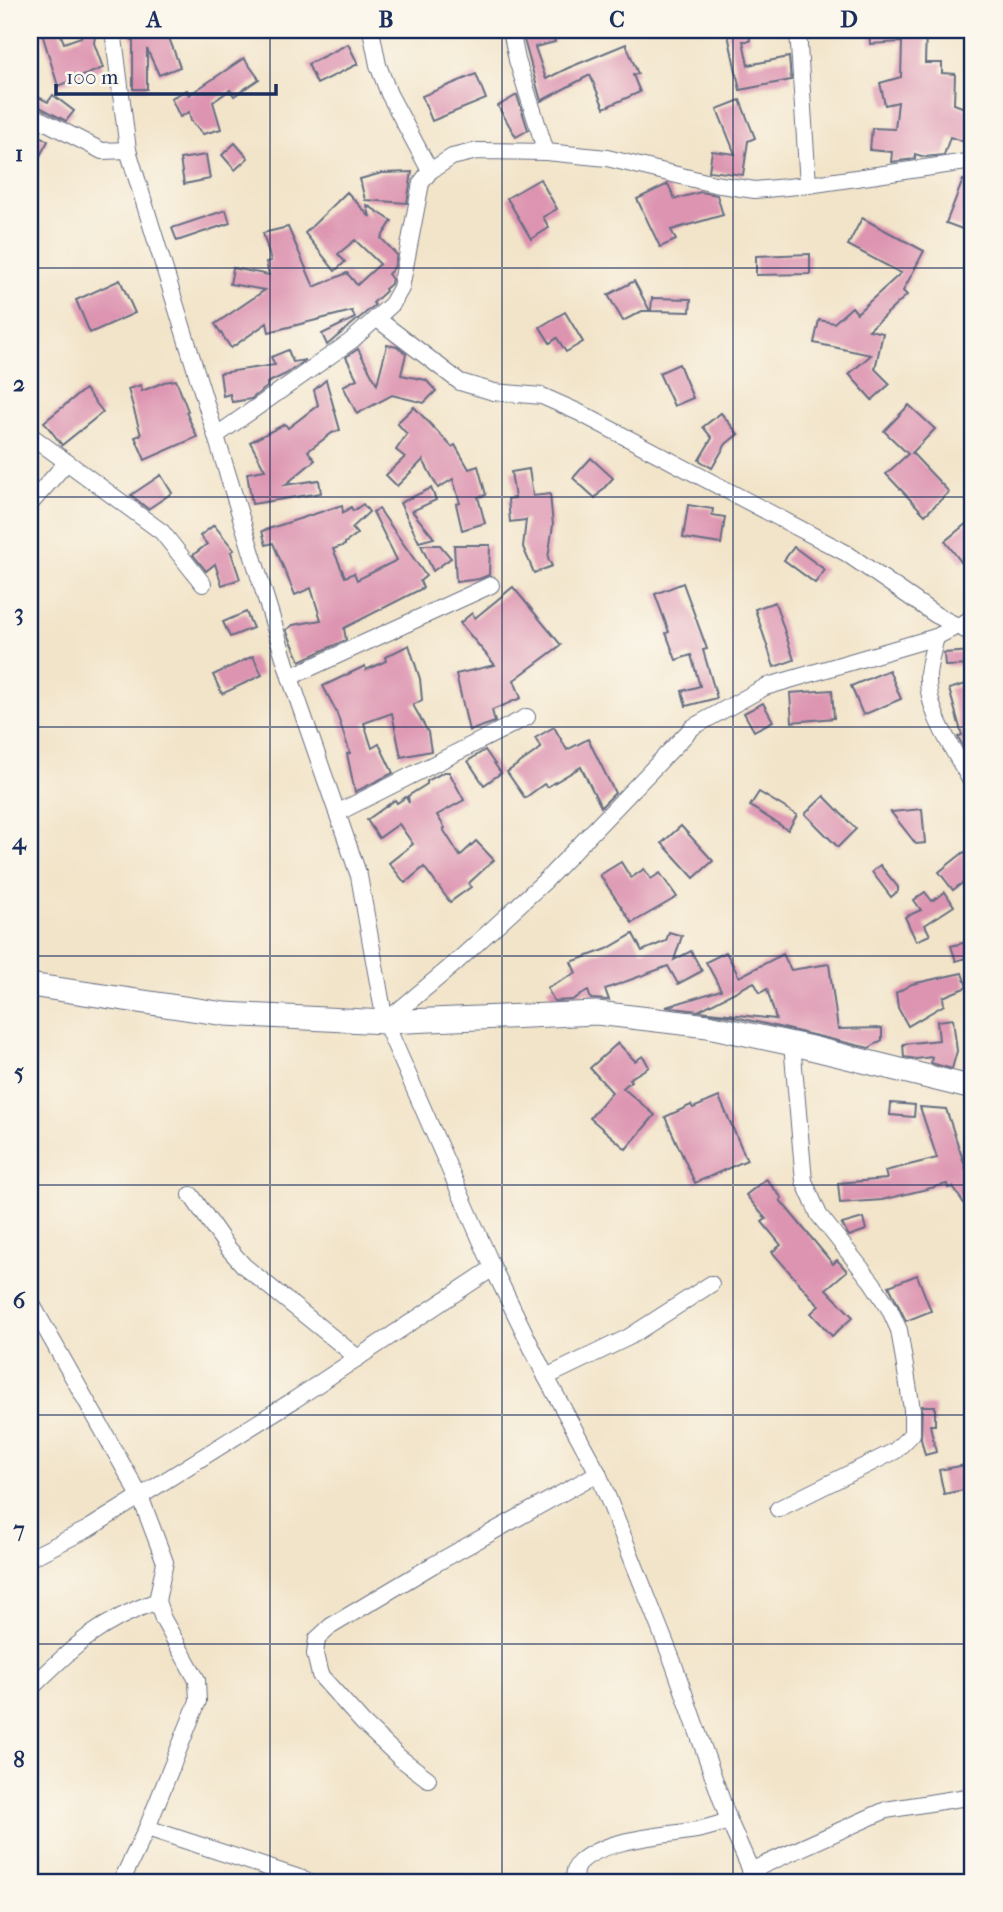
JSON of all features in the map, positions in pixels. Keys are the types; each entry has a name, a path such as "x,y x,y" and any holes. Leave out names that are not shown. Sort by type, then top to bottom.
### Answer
{"street":[{"path":"113,30 128,150 290,677 359,876 386,1022 493,1268 546,1377 598,1473 673,1662 729,1821 753,1877 886,1810 973,1796"},
{"path":"370,30 378,65 389,94 430,171"},
{"path":"511,30 517,60 546,152"},
{"path":"798,30 808,185"},
{"path":"30,114 102,151 128,150"},
{"path":"217,435 351,341 393,304 401,288 421,183 430,171 452,157 477,151 546,152 607,158 714,184 755,190 808,185 973,160"},
{"path":"376,318 460,383 494,392 542,396 578,411 846,553 936,615 973,634"},
{"path":"30,435 162,532 203,584"},
{"path":"30,504 66,463"},
{"path":"290,677 491,585"},
{"path":"386,1022 546,880 692,727 765,687 936,637 973,618"},
{"path":"936,637 928,673 931,698 937,717 973,785"},
{"path":"337,813 527,717"},
{"path":"30,985 225,1014 386,1022 597,1013 708,1026 973,1088"},
{"path":"778,1509 895,1451 912,1434 912,1409 899,1330 872,1282 819,1215 804,1181 792,1044"},
{"path":"191,1195 244,1266 358,1358"},
{"path":"30,1558 88,1529 358,1358 493,1268"},
{"path":"546,1377 629,1336 711,1284"},
{"path":"30,1301 140,1496 165,1562 157,1601 163,1619 197,1680 198,1701 147,1828 121,1882"},
{"path":"428,1779 400,1758 363,1723 320,1675 315,1654 317,1640 331,1626 433,1565 598,1473"},
{"path":"30,1689 91,1633 123,1614 157,1601"},
{"path":"575,1882 573,1873 578,1863 594,1853 622,1844 729,1821"},
{"path":"147,1828 306,1880"}],"building":[{"path":"41,30 59,30 64,43 81,37 83,30 96,30 94,43 103,68 58,86"},
{"path":"127,30 166,30 180,67 159,75 147,49 147,89 133,89 133,41"},
{"path":"552,30 555,42 535,47 546,79 626,44 638,74 633,75 640,92 604,108 590,75 541,101 523,36"},
{"path":"727,30 749,30 750,41 743,41 748,65 789,57 791,80 740,90"},
{"path":"869,30 926,30 925,63 942,63 942,73 955,74 954,104 973,111 971,144 950,137 944,155 925,157 915,154 915,159 891,162 892,152 870,150 872,128 895,129 898,102 885,105 880,83 901,77 902,42 870,44"},
{"path":"348,44 358,64 317,84 308,64"},
{"path":"244,58 259,79 234,96 230,90 213,102 221,129 203,134 191,121 189,112 180,117 171,98 187,90 189,95"},
{"path":"476,74 486,99 432,121 422,96"},
{"path":"30,93 48,102 53,95 74,111 66,121 30,102"},
{"path":"517,95 528,130 516,137 498,106"},
{"path":"740,100 755,138 748,141 743,175 709,171 712,151 735,154 717,109"},
{"path":"30,130 48,141 30,174"},
{"path":"235,143 248,158 235,170 222,155"},
{"path":"206,155 210,179 184,184 180,159"},
{"path":"412,172 407,203 365,200 360,179 382,173"},
{"path":"540,179 557,209 543,217 549,228 531,239 507,198"},
{"path":"963,180 973,184 973,233 946,223"},
{"path":"668,184 675,199 701,192 717,195 723,215 671,230 676,240 660,247 637,199"},
{"path":"347,192 370,217 367,205 392,221 381,238 397,255 394,268 388,274 392,279 386,291 373,303 375,305 327,345 322,334 355,318 352,311 269,332 267,323 231,348 215,324 265,290 230,284 233,268 269,275 266,262 271,261 263,233 288,227 314,287 347,273 357,285 380,264 355,240 338,254 345,262 335,271 305,233"},
{"path":"226,210 230,223 177,241 172,228"},
{"path":"862,218 924,251 903,291 907,295 869,330 883,333 875,369 890,384 872,400 849,374 871,355 814,343 819,320 834,323 852,307 857,313 901,273 848,245"},
{"path":"810,254 810,274 756,275 756,256"},
{"path":"120,280 135,313 90,333 76,300"},
{"path":"634,281 650,311 642,311 623,321 608,295"},
{"path":"652,298 691,299 690,312 651,311"},
{"path":"565,312 583,342 566,352 557,338 550,343 540,327"},
{"path":"387,345 397,347 406,354 401,375 426,380 436,391 424,403 392,395 357,414 343,386 357,379 346,357 358,349 377,384"},
{"path":"288,350 293,362 306,360 267,383 267,387 251,399 232,402 230,394 223,396 220,373 275,365 271,357"},
{"path":"679,364 693,398 674,406 659,373"},
{"path":"176,380 197,437 145,460 135,437 141,435 128,389 141,385 142,391"},
{"path":"326,380 340,430 308,451 315,460 285,485 319,480 321,493 252,504 247,473 265,470 250,442 285,424 288,428 318,405 314,390"},
{"path":"85,389 103,412 62,445 44,422"},
{"path":"909,405 935,429 912,453 949,492 925,515 886,474 908,454 884,431"},
{"path":"414,407 452,447 455,445 469,469 478,466 486,495 478,497 485,523 462,530 456,504 460,503 453,479 438,488 423,460 397,486 386,475 405,457 396,450 407,434 397,423"},
{"path":"721,413 738,434 726,444 712,468 699,460 712,438 703,427"},
{"path":"591,458 613,478 595,498 573,478"},
{"path":"529,469 533,496 550,494 553,525 548,558 552,566 534,573 523,547 526,520 510,522 508,499 515,498 511,472"},
{"path":"161,475 172,493 148,509 131,495"},
{"path":"431,488 436,500 412,511 434,538 419,542 400,503"},
{"path":"363,504 369,512 352,528 357,534 345,545 333,549 345,577 354,573 357,580 397,560 373,512 379,509 426,576 420,581 423,588 344,628 346,640 300,661 286,630 293,625 321,620 311,588 295,595 273,543 266,545 262,531 342,505 343,513 351,507 353,511"},
{"path":"688,505 713,509 712,515 725,517 721,544 683,538"},
{"path":"973,518 973,554 962,563 945,541"},
{"path":"214,525 234,550 231,552 240,579 222,585 215,564 206,571 193,555 207,544 200,536"},
{"path":"421,545 440,545 451,558 433,571"},
{"path":"454,545 490,545 489,575 456,582"},
{"path":"794,547 825,570 815,583 784,560"},
{"path":"683,583 707,649 703,650 717,698 686,706 682,691 700,686 691,655 676,660 655,594"},
{"path":"513,587 561,645 514,680 521,698 492,710 495,722 469,731 456,674 495,665 460,623 472,613 475,618"},
{"path":"775,602 794,660 774,667 755,609"},
{"path":"246,612 253,628 230,637 223,622"},
{"path":"409,645 420,679 422,700 413,705 428,732 431,751 401,757 392,713 364,723 372,748 379,744 393,773 355,792 347,754 350,753 336,711 323,686 365,666 366,670 386,661 385,657"},
{"path":"973,651 973,665 945,666 944,653"},
{"path":"253,656 262,675 222,694 213,675"},
{"path":"889,670 901,699 863,715 851,686"},
{"path":"973,682 973,764 958,737 962,735 949,689"},
{"path":"832,690 834,718 792,722 790,693"},
{"path":"763,703 773,721 754,731 744,713"},
{"path":"554,727 567,750 588,739 615,793 601,807 581,767 547,787 544,784 525,798 507,772 541,748 535,738"},
{"path":"485,750 501,773 484,785 468,761"},
{"path":"444,772 449,772 464,800 437,815 445,828 443,829 460,856 476,841 494,860 469,883 471,887 450,902 424,867 405,883 389,863 413,844 399,824 379,838 367,820 395,800 397,803 406,797 409,803 408,796"},
{"path":"759,792 797,815 788,830 750,806"},
{"path":"824,796 856,829 838,847 805,814"},
{"path":"922,809 925,843 916,844 891,812"},
{"path":"681,826 713,861 694,878 662,843"},
{"path":"973,851 973,875 953,890 939,872 964,852 966,854"},
{"path":"621,862 631,878 644,869 651,879 660,873 677,897 632,923 600,875"},
{"path":"880,865 898,887 898,891 891,897 872,872"},
{"path":"925,892 932,901 945,892 954,906 925,925 930,935 916,941 905,917 921,910 914,900"},
{"path":"669,932 682,936 674,960 691,951 702,971 678,984 668,966 605,989 609,1000 591,999 588,991 572,1000 554,1001 547,988 576,973 571,962 607,949 633,934 642,951 666,941"},
{"path":"967,942 972,956 956,961 951,946"},
{"path":"726,952 739,977 783,954 791,970 829,964 838,1029 882,1028 882,1040 869,1048 699,1011 776,1019 767,989 760,993 754,982 698,1011 666,1007 721,990 706,962"},
{"path":"962,973 967,987 943,997 944,1005 908,1026 898,1008 896,993 912,984"},
{"path":"953,1019 957,1051 952,1069 931,1063 932,1057 904,1057 903,1044 939,1040 937,1021"},
{"path":"618,1043 635,1061 643,1056 649,1067 629,1079 631,1081 623,1088 655,1115 626,1149 590,1118 612,1092 590,1068"},
{"path":"719,1097 747,1160 695,1183 665,1117 691,1105 693,1108"},
{"path":"891,1103 915,1105 914,1117 890,1115"},
{"path":"920,1107 946,1109 973,1190 973,1217 953,1187 948,1188 947,1184 882,1200 840,1203 838,1183 887,1179 885,1171 937,1158"},
{"path":"766,1179 833,1264 837,1260 847,1271 826,1289 853,1317 832,1336 811,1313 819,1306 772,1252 781,1245 762,1222 766,1219 746,1195"},
{"path":"863,1218 866,1230 849,1236 842,1224"},
{"path":"917,1275 931,1311 906,1321 889,1286"},
{"path":"922,1406 935,1406 935,1425 930,1425 936,1452 925,1455 921,1439"},
{"path":"971,1464 973,1488 944,1494 939,1470"}]}
